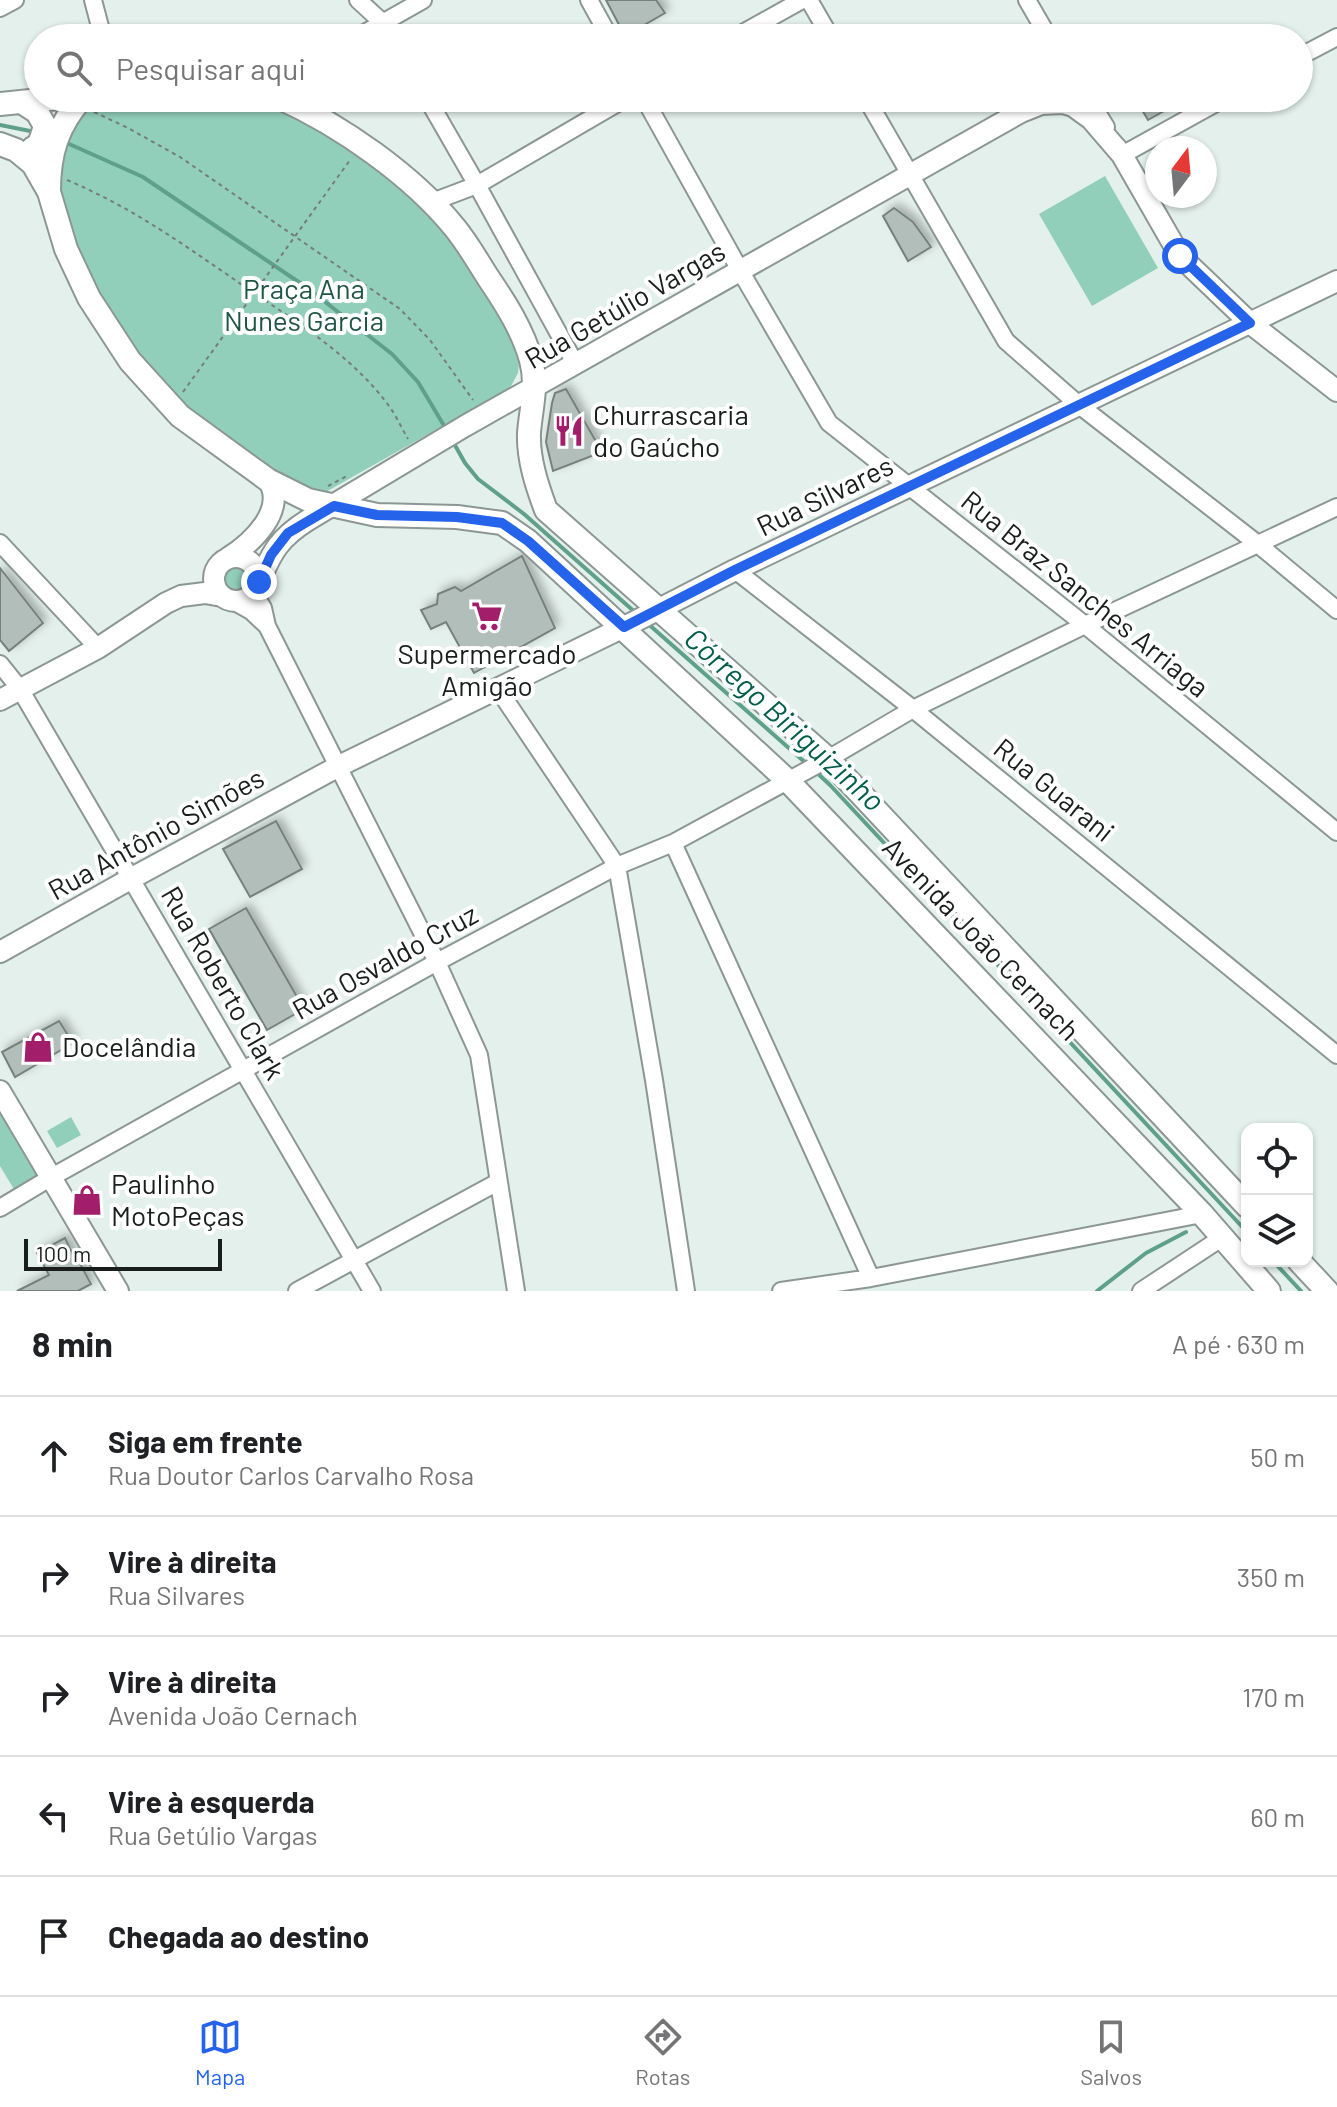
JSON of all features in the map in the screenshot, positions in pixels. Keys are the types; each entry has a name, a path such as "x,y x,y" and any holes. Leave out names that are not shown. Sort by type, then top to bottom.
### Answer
{"main road":[{"path":"0,104 23,103"},
{"path":"8,147 27,151 37,147 45,126 37,112"},
{"path":"54,184 49,167 53,147 70,112"},
{"name":"Avenida João Cernach","path":"309,112 355,140 424,193 457,230 508,308 530,359 535,388 529,435 535,481 546,510 641,618 795,777 1202,1214 1269,1291"},
{"name":"Avenida João Cernach","path":"8,147 33,164 54,184 66,249 89,298 130,361 180,416 268,480 308,500 329,498 377,515 457,517 502,523 641,618 824,761 1241,1200"},
{"path":"1305,1267 1327,1291"}],"street":[{"path":"0,8 15,0"},
{"path":"93,0 99,24"},
{"path":"358,0 382,22"},
{"path":"379,24 423,0"},
{"path":"589,0 602,24"},
{"path":"759,24 802,0"},
{"path":"809,0 823,24"},
{"path":"1027,0 1041,24"},
{"path":"1313,50 1337,37"},
{"path":"435,112 576,365"},
{"path":"432,202 477,185 602,112"},
{"name":"Rua Braz Sanches Arriaga","path":"652,112 829,423 1085,625 1337,832"},
{"path":"874,112 1006,341 1079,405 1337,610"},
{"name":"Rua Getúlio Vargas","path":"256,587 271,555 288,533 329,498 535,388 1021,112"},
{"path":"1081,112 1122,155"},
{"path":"1096,112 1180,256 1250,323 1337,391"},
{"path":"1122,155 1200,112"},
{"name":"Rua Silvares","path":"339,766 735,570 1337,281"},
{"path":"267,626 251,611 228,598 214,583 214,576 221,562 243,549 262,528 274,502 268,480"},
{"name":"Rua Osvaldo Cruz","path":"3,1199 50,1178 437,962 617,866 673,843 913,709 1337,507"},
{"path":"0,543 98,648"},
{"path":"228,558 241,557 257,569 256,587 267,626 437,962 479,1055 516,1291"},
{"name":"Rua Guarani","path":"735,570 913,709 1337,1055"},
{"path":"0,700 98,648 181,596 205,593 245,599 256,587"},
{"name":"Rua Roberto Clark","path":"0,664 20,689 372,1291"},
{"path":"498,689 617,866 686,1291"},
{"name":"Rua Antônio Simões","path":"0,952 339,766"},
{"path":"673,843 871,1278"},
{"path":"0,1091 118,1291"},
{"path":"297,1291 498,1182"},
{"path":"781,1291 871,1278 1202,1214"},
{"path":"1141,1291 1223,1237"}],"path":[{"path":"100,112 180,157 400,309 430,340 475,403"},
{"path":"179,398 355,152"},
{"path":"54,184 126,207 335,350 364,376 388,405 409,441"},
{"path":"329,498 348,475"}],"green space":[{"name":"Praça Ana Nunes Garcia","path":"79,112 292,112 303,117 390,173 466,250 520,353 518,373 510,388 324,493 303,489 210,430 154,377 88,279 58,194 56,155"},
{"path":"1105,176 1158,268 1092,306 1039,214"},
{"path":"238,565 247,569 251,578 247,587 238,591 229,587 225,578 229,569"},
{"path":"0,1079 53,1168 15,1191 0,1166"},
{"path":"71,1117 81,1135 57,1148 47,1131"}],"building":[{"path":"606,0 656,0 665,13 646,24 619,24"},
{"path":"1143,112 1162,112 1148,120"},
{"path":"894,208 913,222 931,247 908,261 883,216"},
{"name":"Churrascaria do Gaúcho","path":"566,389 602,452 553,471 546,442 552,403 555,393"},
{"name":"Supermercado Amigão","path":"522,556 555,628 474,673 446,622 431,629 421,610 437,604 438,594 455,587 461,591"},
{"path":"0,568 43,623 9,651 0,640"},
{"path":"276,821 302,869 250,897 223,849"},
{"path":"246,908 304,1009 267,1030 209,929"},
{"name":"Docelândia","path":"59,1021 73,1043 15,1077 2,1052"},
{"path":"65,1238 91,1284 78,1291 17,1291 49,1275 37,1253"}],"waterway":[{"name":"Córrego Biriguizinho","path":"0,125 35,132"},
{"name":"Córrego Biriguizinho","path":"67,143 143,177 306,287 392,354 418,382 446,429"},
{"name":"Córrego Biriguizinho","path":"452,440 478,479 524,514 637,614"},
{"name":"Córrego Biriguizinho","path":"646,622 808,765"},
{"name":"Córrego Biriguizinho","path":"814,770 1241,1226"},
{"path":"1097,1291 1146,1253 1186,1232"},
{"name":"Córrego Biriguizinho","path":"1279,1267 1301,1291"}],"place":[{"name":"Churrascaria do Gaúcho","path":"569,431"},
{"name":"Supermercado Amigão","path":"487,616"},
{"name":"Docelândia","path":"38,1047"},
{"name":"Paulinho MotoPeças","path":"87,1200"}],"route":[{"path":"259,582 271,555 288,533 334,506 377,515 457,517 502,523 528,541 624,627 735,570 1250,323 1180,256"}]}
